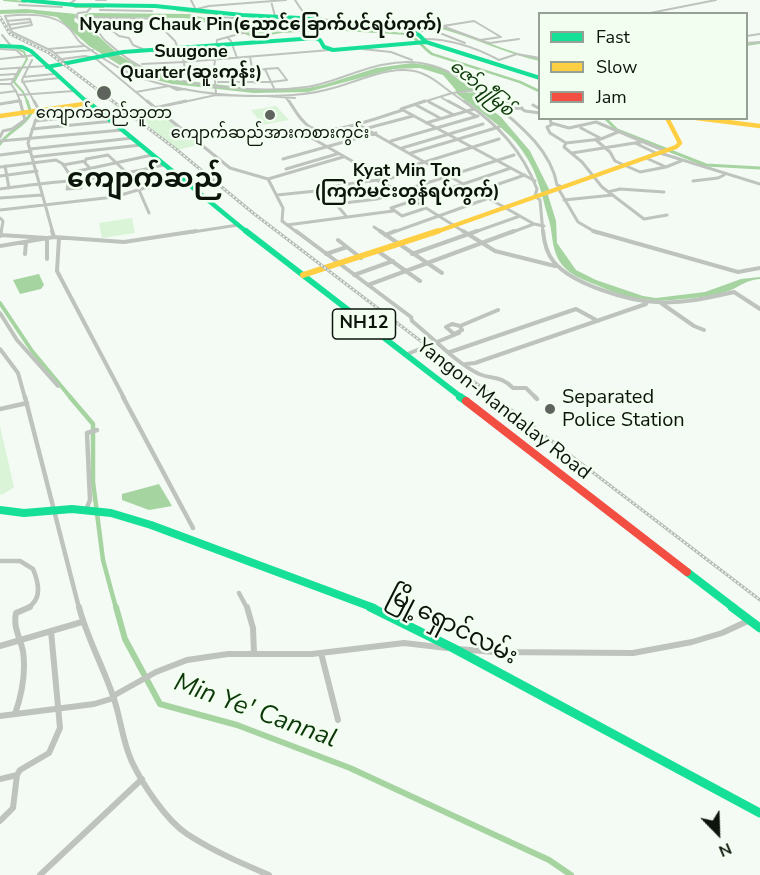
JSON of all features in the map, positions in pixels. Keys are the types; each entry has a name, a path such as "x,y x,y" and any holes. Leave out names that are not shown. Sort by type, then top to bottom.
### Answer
{"main road":[{"path":"117,5 126,0"},
{"path":"21,2 194,9 238,16 307,18 320,20 331,27 398,28 413,32 421,41"},
{"path":"46,67 65,61 145,50 216,44 229,40 315,38 330,50 421,41 538,77"},
{"path":"0,47 27,49 30,57"},
{"name":"Yangon-Mandalay Road","path":"30,57 91,103 238,225 748,621"},
{"path":"0,116 91,103"},
{"path":"303,275 379,252 665,151 680,143 668,120"},
{"path":"712,120 760,126"},
{"path":"0,510 53,513 89,510"},
{"name":"မြို့ရှောင်လမ်း","path":"89,510 111,513 151,525 327,589 380,611 760,813"},
{"name":"NH12","path":"748,621 760,628"},
{"name":"NH12","path":"748,621 760,635"}],"street":[{"path":"77,16 106,0"},
{"path":"191,0 194,9 286,0"},
{"path":"206,0 209,6"},
{"path":"225,0 228,5"},
{"path":"242,0 244,4"},
{"path":"295,0 307,18"},
{"path":"655,12 716,0"},
{"path":"271,1 275,16"},
{"path":"236,4 238,16 249,30"},
{"path":"94,6 132,7 152,11"},
{"path":"65,61 48,49 18,36 9,25 6,16 30,19 54,18 68,27 80,42 130,73 144,79 190,88 249,94 311,93 409,70 423,73 499,127 527,161 535,181 536,196 540,200 547,252 558,266 572,276 614,294 649,303 697,301 734,292 760,309"},
{"path":"77,16 167,19 166,32 170,33 179,47 189,81"},
{"path":"77,16 122,53 161,75 189,81 271,82 287,80 278,68 161,75"},
{"path":"207,17 238,16"},
{"path":"111,18 105,25 119,36 129,38 133,45 145,50"},
{"path":"9,25 30,19"},
{"path":"320,20 359,23 425,23 443,26 490,43 519,39"},
{"path":"243,25 272,21 287,23 285,26"},
{"path":"443,26 474,21 501,37 480,40"},
{"path":"237,58 229,40 235,34 244,31 285,26 331,27"},
{"path":"413,32 432,30 499,60"},
{"path":"2,36 10,46"},
{"path":"421,41 437,38 469,47"},
{"path":"216,44 216,96"},
{"path":"48,49 87,46"},
{"path":"0,47 20,51 30,57"},
{"path":"357,48 390,52 402,58 420,60"},
{"path":"55,53 93,50"},
{"path":"140,64 330,50"},
{"path":"491,63 513,55 538,58"},
{"path":"0,59 30,57"},
{"path":"30,57 24,68 22,82 29,94 35,121 28,139 56,238 57,271 193,528"},
{"path":"250,57 255,82"},
{"path":"95,58 230,168 268,179 343,157"},
{"path":"215,82 274,87 316,85 392,63 418,62 443,66 464,78 502,109 542,150 564,200 578,222 594,232 738,272 760,268"},
{"path":"0,69 46,67"},
{"path":"0,78 15,74 24,68"},
{"path":"265,69 274,87"},
{"path":"11,84 15,74"},
{"path":"23,77 57,76"},
{"path":"22,82 57,76"},
{"path":"0,78 13,78"},
{"path":"0,84 11,84 19,93 21,101 32,111"},
{"path":"136,92 169,86 177,90 190,88"},
{"path":"371,181 360,168 303,133 309,127 330,128 357,124 454,93 476,90"},
{"path":"0,93 74,91"},
{"path":"32,129 108,118 216,96 295,98"},
{"path":"286,98 309,127"},
{"path":"390,141 477,116 442,98"},
{"path":"490,100 512,100 531,114 538,112"},
{"path":"0,104 21,101"},
{"path":"429,102 454,115"},
{"path":"416,105 441,119"},
{"path":"502,109 522,108"},
{"path":"426,123 474,109"},
{"path":"402,110 535,181"},
{"path":"32,111 25,120 3,131 1,140 122,130"},
{"path":"368,128 413,116"},
{"path":"35,121 108,118"},
{"path":"550,120 553,124"},
{"path":"618,132 601,139 566,143 550,133 547,127 553,124 576,129 596,122 681,160 724,175 760,184"},
{"path":"357,124 368,128 534,224 544,226"},
{"path":"402,148 483,124"},
{"path":"411,153 499,127"},
{"path":"581,128 601,139"},
{"path":"576,129 583,140"},
{"path":"283,159 376,133"},
{"path":"0,155 133,138"},
{"path":"278,195 326,190 341,184 392,178 400,174 402,169 498,139"},
{"path":"594,140 606,148 615,161 640,172 666,167 681,160"},
{"path":"572,153 641,142"},
{"path":"566,143 564,147 608,192 644,219 667,215"},
{"path":"635,143 665,151"},
{"path":"9,188 7,175 2,166 33,159 141,145"},
{"path":"69,172 152,154"},
{"path":"286,169 337,154"},
{"path":"63,165 108,155 128,174"},
{"path":"346,216 336,204 377,199 514,155"},
{"path":"646,158 666,167"},
{"path":"33,159 56,160 69,172 68,189 81,188"},
{"path":"85,161 90,168"},
{"path":"0,189 128,174 163,165"},
{"path":"393,211 393,206 511,168"},
{"path":"0,176 37,171"},
{"path":"478,192 525,175"},
{"path":"693,180 718,178 724,175"},
{"path":"0,210 101,200 179,178"},
{"path":"268,179 283,208 281,219 287,225 354,274 480,374 504,379 513,388 526,388 537,399"},
{"path":"377,180 495,251 558,266"},
{"path":"608,192 620,189 664,192"},
{"path":"139,190 149,213"},
{"path":"0,198 42,195"},
{"path":"564,200 613,195"},
{"path":"385,235 489,198"},
{"path":"287,225 393,211 402,216 426,208"},
{"path":"412,254 520,216"},
{"path":"0,218 3,221 0,235 124,242 238,225"},
{"path":"368,285 534,224"},
{"path":"374,227 442,273"},
{"path":"0,246 47,238"},
{"path":"47,238 47,259"},
{"path":"338,240 361,258"},
{"path":"25,254 26,243"},
{"path":"326,254 347,247"},
{"path":"379,252 420,281"},
{"path":"354,274 393,261"},
{"path":"466,364 475,363 649,303"},
{"path":"662,303 694,326 704,330"},
{"path":"450,352 576,309 598,321"},
{"path":"459,333 452,333 446,329 450,325 460,326 498,310"},
{"path":"0,313 17,340 58,386"},
{"path":"405,356 459,333 462,329 460,326"},
{"path":"0,348 18,373 82,622 114,697 121,732 132,762 159,805 185,833 221,854 268,875"},
{"path":"0,409 27,403"},
{"path":"89,510 87,433 97,430"},
{"path":"0,561 26,560 35,570 37,600 35,604 16,613 15,626 23,651 23,678 21,697 15,714"},
{"path":"239,593 253,615 254,654"},
{"path":"0,716 94,704 114,697 156,672 196,658 321,653 404,643 494,652 633,652 692,642 722,633 748,621"},
{"path":"0,646 82,622"},
{"path":"0,821 13,808 17,775 20,770 50,753 60,728 51,631"},
{"path":"321,653 338,720"},
{"path":"0,779 17,775"},
{"path":"40,875 142,779"}],"shaded area":[{"path":"26,9 76,14 74,21 86,30 95,33 119,55 144,70 170,79 266,90 307,88 376,68 412,63 440,67 475,90 465,93 475,92 478,99 501,117 530,151 549,189 548,195 556,221 557,243 576,270 596,280 643,296 656,298 705,292 741,279 760,277 760,279 719,294 685,299 654,300 618,294 572,274 557,256 540,187 527,158 504,130 457,94 443,75 420,68 394,69 308,92 254,93 172,84 136,75 89,46 57,17 31,13 0,14 0,10"},
{"path":"90,13 189,14 228,24 245,33 293,31 250,36 218,25 184,18 77,17"},
{"name":"ကျောက်ဆည်အားကစားကွင်း","path":"276,106 289,120 263,125 251,110"},
{"path":"156,108 198,145 177,150 135,114"},
{"path":"132,218 135,233 102,238 99,223"},
{"path":"39,274 44,285 41,289 20,294 13,280"},
{"path":"0,426 14,487 2,495 0,494"},
{"path":"159,484 172,506 149,510 122,500 122,494"}],"waterway":[{"path":"4,0 25,2"},
{"path":"75,7 103,7"},
{"path":"177,10 223,15"},
{"path":"321,21 353,25 390,24"},
{"path":"425,24 454,31 538,59"},
{"name":"ဇော်ဂျီမြစ်","path":"283,32 329,29 408,34 432,54 520,82 538,91"},
{"path":"748,45 759,43"},
{"name":"Min Ye' Cannal","path":"18,49 24,52 27,59 14,82 23,92 28,103"},
{"name":"Min Ye' Cannal","path":"0,144 28,118 31,113 27,101"},
{"path":"607,120 617,130 706,165 760,168"},
{"name":"Min Ye' Cannal","path":"0,303 32,351 71,398"},
{"name":"Min Ye' Cannal","path":"70,397 93,424 93,482 103,560 116,608"},
{"name":"Min Ye' Cannal","path":"116,607 125,639 160,704 237,725 350,768 549,860 571,875"}],"railway":[{"path":"0,17 10,34 49,53 177,150 253,213 760,600"}],"traffic: fast":[{"path":"23,0 75,5 155,6 242,15 320,19 331,26 404,28 419,35 426,42"},
{"path":"47,67 123,52 315,38 320,40 324,47 333,50 426,42 538,77"},
{"path":"0,46 22,47 31,51 64,83 238,225 466,401"},
{"path":"0,510 24,513 72,509 111,513 151,525 327,589 380,611 453,648 760,813"},
{"path":"687,572 760,628"}],"traffic: slow":[{"path":"0,116 91,103"},
{"path":"303,275 379,252 676,147 680,143 668,120"},
{"path":"712,120 760,126"}],"traffic: jam":[{"path":"466,401 687,572"}],"place":[{"name":"ကျောက်ဆည်ဘူတာ","path":"104,93"},
{"name":"ကျောက်ဆည်အားကစားကွင်း","path":"270,115"},
{"name":"Separated Police Station","path":"550,409"}],"district":[{"name":"Nyaung Chauk Pin(ညောင်ခြောက်ပင်ရပ်ကွက်)","path":"261,26"},
{"name":"Suugone Quarter(ဆူးကုန်း)","path":"191,63"},
{"name":"ကျောက်ဆည်","path":"145,180"},
{"name":"Kyat Min Ton (ကြက်မင်းတွန်ရပ်ကွက်)","path":"407,182"}]}
